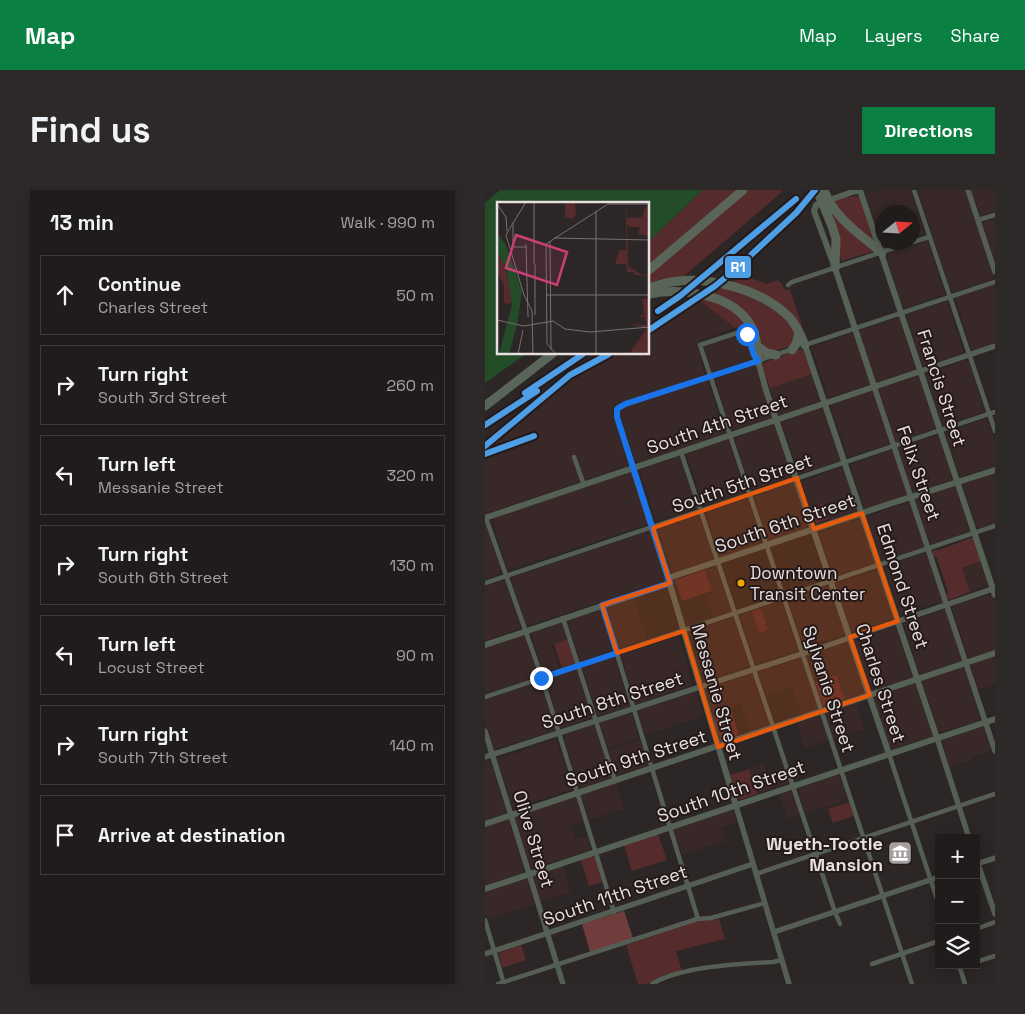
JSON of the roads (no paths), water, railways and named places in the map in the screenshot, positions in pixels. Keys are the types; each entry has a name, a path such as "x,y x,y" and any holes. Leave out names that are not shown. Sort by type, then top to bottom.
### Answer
{"highway":[{"path":"650,269 743,190"},
{"path":"817,190 832,213 882,252"},
{"path":"824,190 832,213 836,239 835,268"},
{"path":"650,288 671,282 705,281 731,286 767,301 790,318 805,345"},
{"path":"650,294 680,292 707,296 724,303 741,313 747,320 748,330 758,347 767,353 777,355"},
{"path":"792,350 797,344 799,333"},
{"path":"758,347 758,361"},
{"path":"485,406 550,355"}],"main road":[{"name":"Felix Street","path":"859,190 816,205 814,211 874,386"},
{"name":"Francis Street","path":"859,190 882,252 994,590"},
{"name":"Edmond Street","path":"805,345 937,738"},
{"name":"Charles Street","path":"758,361 889,754"},
{"name":"South 4th Street","path":"486,518 921,371"},
{"name":"Messanie Street","path":"633,468 653,528 736,806"},
{"name":"South 6th Street","path":"485,645 814,529 995,470"},
{"name":"South 9th Street","path":"485,824 995,653"},
{"name":"South 10th Street","path":"485,889 995,719"}],"street":[{"path":"914,190 995,431"},
{"path":"968,190 995,272"},
{"path":"978,220 995,215"},
{"path":"920,240 929,237"},
{"path":"788,285 792,282 888,250"},
{"path":"710,376 995,282"},
{"name":"Sylvanie Street","path":"748,330 700,345 912,984"},
{"name":"Charles Street","path":"748,330 758,361"},
{"path":"921,371 995,346"},
{"name":"Messanie Street","path":"633,468 617,417 617,409 625,404 710,376"},
{"name":"Felix Street","path":"874,386 995,751"},
{"name":"South 5th Street","path":"485,583 995,412"},
{"path":"681,452 755,669 815,854 841,924"},
{"path":"574,457 583,485"},
{"path":"486,518 579,793 614,912"},
{"path":"485,697 995,526"},
{"name":"South 8th Street","path":"485,757 994,590"},
{"path":"602,605 698,919"},
{"path":"563,618 615,781"},
{"name":"Olive Street","path":"485,731 563,984"},
{"name":"Edmond Street","path":"937,738 968,834"},
{"name":"Charles Street","path":"889,754 935,894"},
{"path":"756,874 995,794"},
{"name":"Messanie Street","path":"736,806 789,984"},
{"path":"980,861 995,858"},
{"name":"South 11th Street","path":"485,954 753,864"},
{"path":"980,871 995,914"},
{"path":"774,932 935,878"},
{"path":"485,920 502,983 698,919 711,918 765,902"},
{"path":"980,928 995,922"},
{"path":"872,964 935,943"},
{"path":"980,961 995,956"},
{"path":"652,984 661,979 711,966 782,960"},
{"path":"960,969 965,984"}],"place":[{"name":"Downtown Transit Center","path":"741,583"},
{"name":"Wyeth-Tootle Mansion","path":"900,853"}]}
